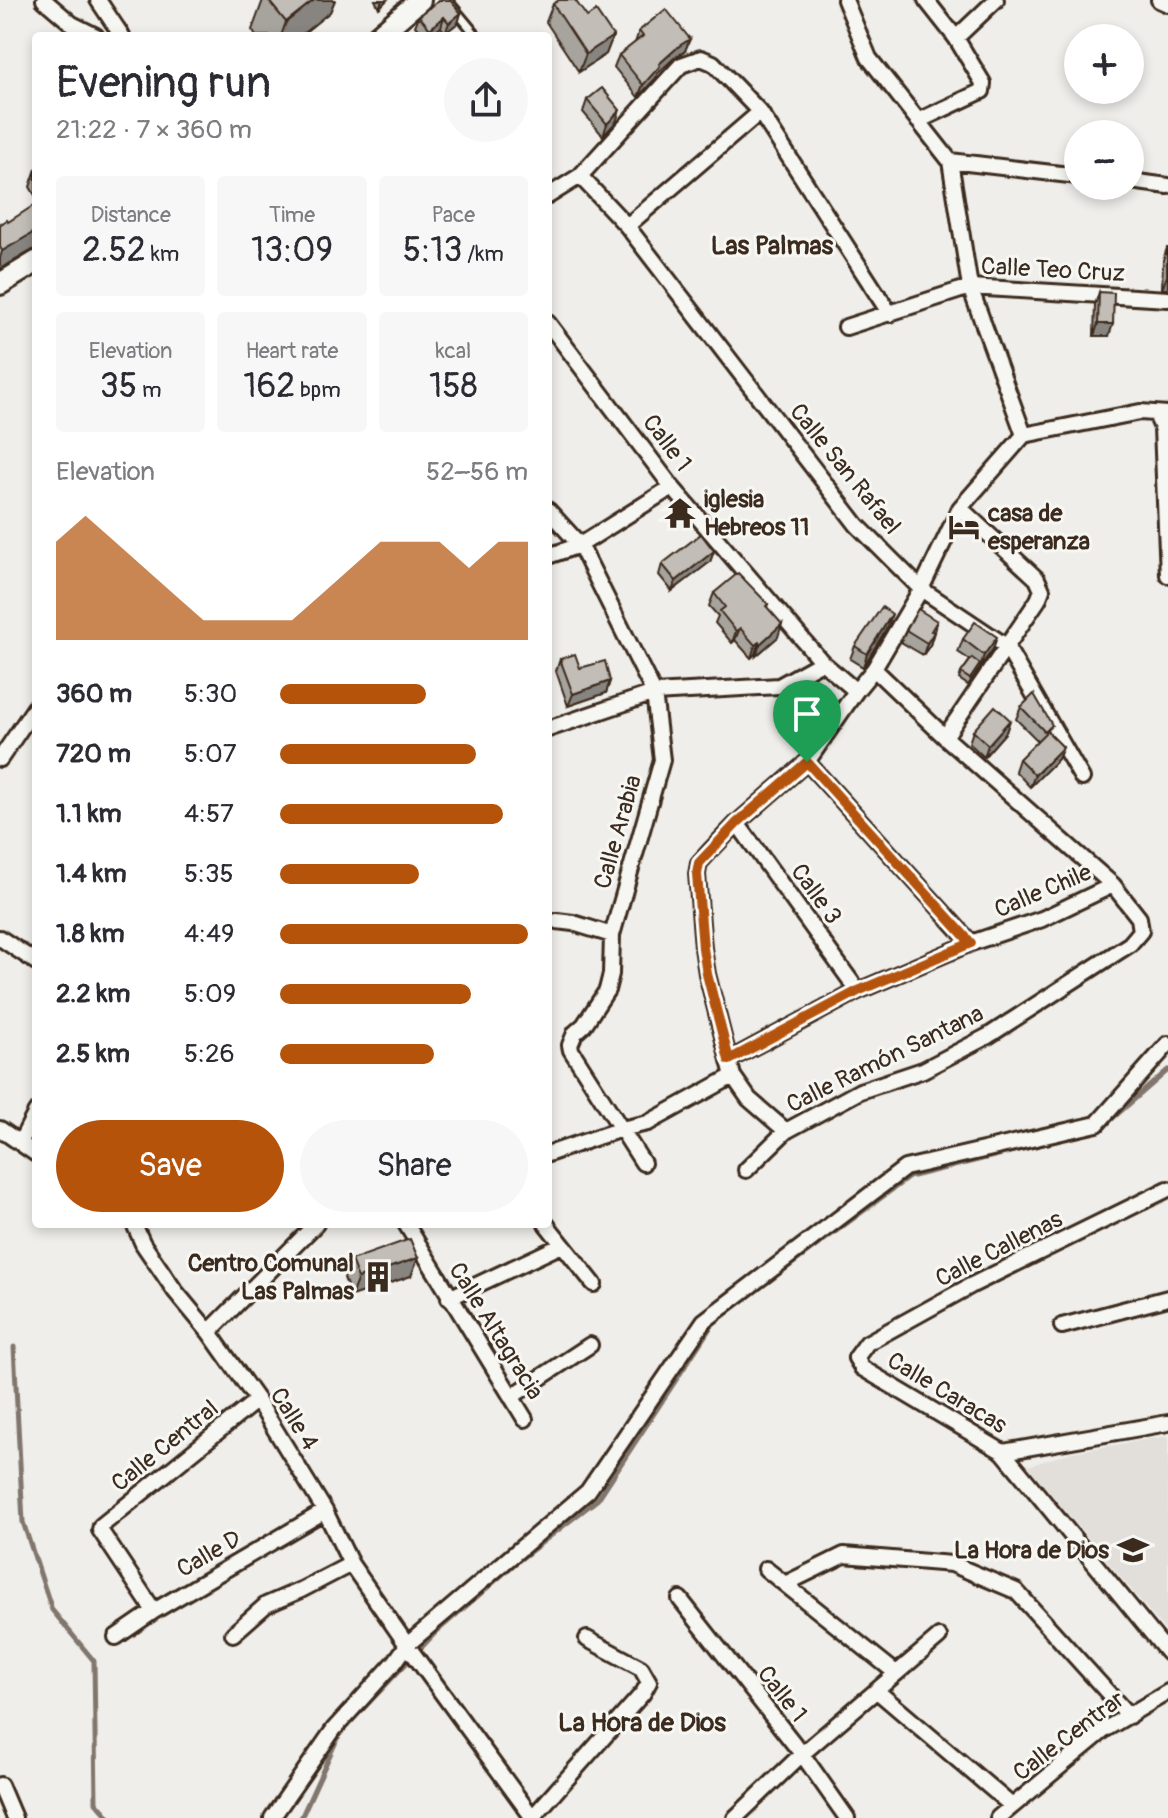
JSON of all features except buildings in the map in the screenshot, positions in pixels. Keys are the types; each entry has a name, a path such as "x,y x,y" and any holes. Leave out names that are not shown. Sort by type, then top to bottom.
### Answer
{"street":[{"path":"44,0 72,24 88,32"},
{"path":"98,0 119,32"},
{"path":"845,0 869,58 950,161 970,287 1024,435"},
{"path":"918,121 982,91 983,83 956,38 926,0"},
{"path":"956,38 996,0"},
{"path":"1159,0 1168,4"},
{"path":"382,32 415,2"},
{"path":"552,194 580,176 681,65 701,58 713,63 760,112 890,314"},
{"path":"627,226 760,112"},
{"path":"950,161 1064,174"},
{"name":"Calle San Rafael","path":"580,176 627,226 857,525 921,589 1006,646 1082,778"},
{"path":"1144,183 1168,186"},
{"path":"0,284 32,268"},
{"name":"Calle Teo Cruz","path":"846,327 970,287 1168,299"},
{"name":"Calle 1","path":"552,328 672,487 822,662 856,691"},
{"path":"786,1131 749,1099 733,1076 707,974 697,874 699,863 737,823 807,762 874,669 921,589 960,508 1024,435 1140,412 1162,414 1168,575"},
{"path":"552,555 580,545 672,487"},
{"path":"945,737 1042,590 1037,579 960,508"},
{"name":"Calle Arabia","path":"552,514 580,545 654,693 662,760 612,935 611,974 607,990 584,1025 575,1033 570,1045 643,1163"},
{"path":"552,728 654,693 779,686 822,662"},
{"path":"874,669 945,737 1113,885"},
{"path":"0,759 32,712"},
{"path":"807,762 971,943"},
{"name":"Calle 3","path":"737,823 858,991"},
{"name":"Calle Chile","path":"729,1060 858,991 971,943 1042,919 1113,885"},
{"name":"Calle Ramón Santana","path":"746,1170 786,1131 860,1091 923,1070 988,1036 1130,944 1141,931 1139,918 1113,885"},
{"path":"557,921 612,935"},
{"path":"0,938 32,959"},
{"path":"272,1818 334,1729 407,1645 588,1491 704,1321 905,1168 1097,1124 1168,1044"},
{"path":"552,1153 648,1123 733,1076"},
{"path":"20,1143 32,1120"},
{"path":"0,1129 32,1151"},
{"name":"Calle Callenas","path":"856,1358 867,1343 972,1285 1168,1189"},
{"name":"Calle 4","path":"136,1228 175,1291 209,1332 257,1400 325,1511 351,1564 528,1817"},
{"path":"209,1332 312,1228"},
{"name":"Calle Altagracia","path":"408,1228 525,1419"},
{"path":"549,1228 594,1284"},
{"path":"449,1298 562,1245"},
{"path":"1062,1326 1168,1298"},
{"path":"511,1397 590,1345"},
{"name":"Calle Caracas","path":"856,1358 862,1368 1003,1452 1168,1653"},
{"name":"Calle Central","path":"154,1611 100,1530 101,1526 257,1400"},
{"path":"1003,1452 1168,1423"},
{"name":"Calle D","path":"116,1637 154,1611 325,1511"},
{"path":"785,1584 844,1555 952,1564 1016,1591 1129,1716"},
{"path":"233,1634 266,1605 351,1564"},
{"path":"766,1569 896,1673"},
{"name":"Calle 1","path":"680,1599 802,1754 847,1818"},
{"path":"735,1818 802,1754 939,1637"},
{"path":"528,1817 643,1693 649,1682 641,1668 587,1639"},
{"path":"877,1691 1012,1806"},
{"name":"Calle Centrar","path":"998,1818 1104,1730 1167,1694"},
{"path":"0,1785 14,1818"}],"lane":[{"path":"447,0 474,32"}],"shaded area":[{"name":"La Hora de Dios","path":"1168,1436 1168,1634 1028,1466 1072,1452"}],"waterway":[{"path":"1099,1130 1168,1070"},
{"path":"301,1818 340,1733 436,1632 518,1561 598,1499 714,1322 909,1177 1059,1140"},
{"path":"14,1347 23,1522 52,1610 94,1661 96,1802 110,1818"}],"place":[{"name":"iglesia Hebreos 11","path":"680,513"},
{"name":"casa de esperanza","path":"964,527"},
{"name":"Centro Comunal Las Palmas","path":"378,1277"},
{"name":"La Hora de Dios","path":"1133,1550"}],"district":[{"name":"Las Palmas","path":"772,246"},
{"name":"La Hora de Dios","path":"642,1723"}],"route":[{"path":"807,762 971,943 858,991 729,1060 703,948 697,874 699,863 737,823 807,762"}]}
